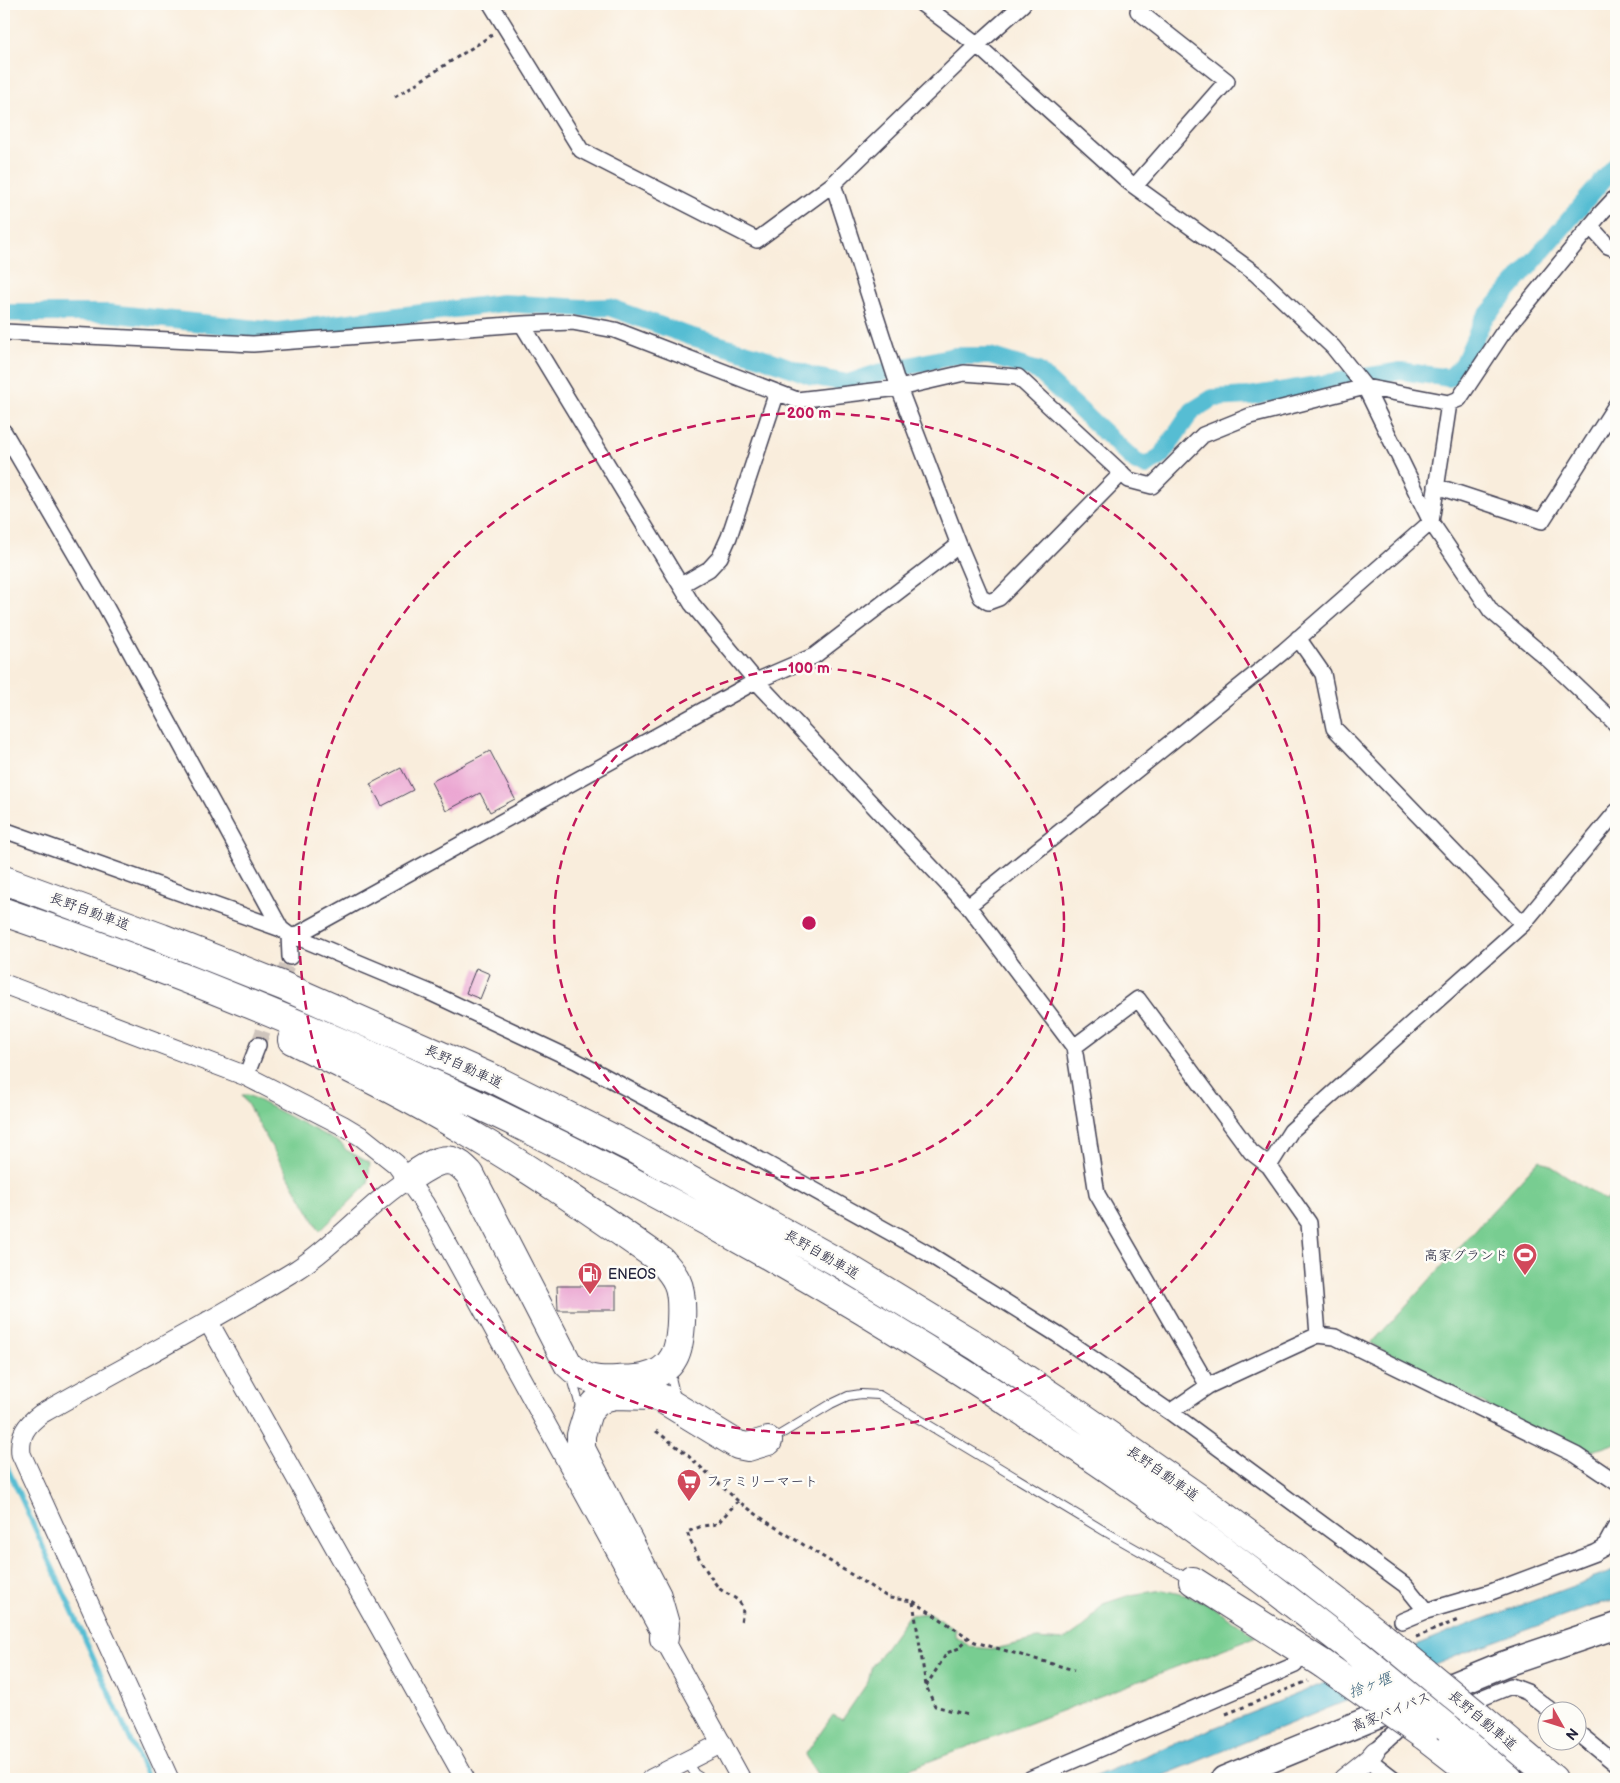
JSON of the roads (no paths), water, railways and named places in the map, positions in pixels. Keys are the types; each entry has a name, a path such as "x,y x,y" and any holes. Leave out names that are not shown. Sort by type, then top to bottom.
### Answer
{"highway":[{"name":"長野自動車道","path":"4,880 162,938 283,986 494,1079 632,1148 848,1268 970,1342 1074,1411 1393,1630 1476,1714 1552,1779"},
{"name":"長野自動車道","path":"11,914 152,965 273,1013 386,1062 481,1106 616,1173 830,1292 960,1371 1059,1435 1193,1528 1354,1652 1435,1731 1508,1779"},
{"path":"11,914 143,979 292,1040 377,1083 468,1132 630,1239 661,1260 678,1283 681,1295 678,1344 675,1356 668,1365 651,1377 640,1379 601,1381 588,1379 577,1373 568,1364 470,1174 454,1161 444,1161 428,1166 408,1179"},
{"path":"664,1638 665,1624 657,1596 581,1449 580,1435 588,1412 596,1403 606,1397 615,1395 653,1396 670,1402 738,1445 748,1447 768,1441"},
{"path":"1193,1581 1323,1664 1435,1731 1480,1779"},
{"name":"高家バイパス","path":"1224,1779 1504,1664 1616,1626"}],"street":[{"path":"492,4 581,150 758,240 833,184 1023,4"},
{"path":"922,4 978,45 1134,186 1256,274 1333,347 1365,387 1431,522 1491,611 1550,661 1616,724"},
{"path":"1134,186 1227,80 1138,11 1144,4"},
{"path":"833,184 899,388 981,597 988,602 999,598 1122,474"},
{"path":"4,332 254,344 572,322 615,330 797,400 899,388 964,373 1018,377 1129,480 1152,486 1203,435 1250,416 1365,387 1448,403 1459,399 1502,334 1616,197"},
{"path":"1590,226 1608,246 1616,249"},
{"path":"522,324 692,604 756,681 968,906 1074,1046 1097,1194 1208,1386"},
{"path":"681,584 709,569 720,557 729,537 777,392"},
{"path":"968,906 1298,638 1431,522 1448,403"},
{"path":"1436,486 1542,521 1616,405"},
{"path":"4,432 106,607 288,933 290,957"},
{"path":"288,933 756,681 814,656 959,545"},
{"path":"1298,638 1323,674 1334,728 1523,924"},
{"path":"1269,1166 1291,1131 1523,924 1616,812"},
{"path":"4,830 288,933 429,992 559,1053 736,1146 927,1253 1058,1335 1170,1412 1405,1585 1426,1611"},
{"path":"4,984 246,1076 362,1137 396,1164 424,1203 444,1238 741,1779"},
{"path":"1074,1046 1138,999 1250,1152 1269,1166 1309,1224 1318,1335"},
{"path":"246,1076 258,1046"},
{"path":"169,1779 28,1471 21,1454 20,1443 22,1433 29,1423 41,1414 297,1269 351,1227 380,1198 408,1179"},
{"path":"208,1321 465,1779"},
{"path":"1170,1412 1208,1386 1318,1335 1335,1337 1567,1450 1616,1482"},
{"path":"1393,1630 1426,1611 1491,1592 1594,1553 1604,1548 1616,1526"},
{"path":"1030,1779 1295,1665"},
{"path":"1343,1779 1397,1731 1511,1686 1527,1692 1538,1701"},
{"path":"1588,1741 1616,1764"},
{"path":"651,1779 722,1744"},
{"path":"1371,1755 1394,1779"}],"lane":[{"path":"568,1364 578,1394 583,1424"},
{"path":"668,1365 673,1392 683,1410"},
{"path":"768,1441 830,1404 848,1396 861,1394 879,1395 1106,1532 1193,1581"},
{"path":"686,1762 695,1774 703,1779"}],"water":[{"name":"捨ヶ堰","path":"1616,1570 1616,1600 1601,1603 1469,1651 1154,1779 1088,1779 1465,1626"}],"waterway":[{"path":"4,313 108,313 277,331 503,303 583,308 609,307 689,336 761,357 815,377 848,383 878,373 954,356 990,356 1038,371 1136,462 1146,466 1161,456 1192,411 1213,398 1249,396 1401,371 1449,378 1463,365 1483,320 1616,165"},
{"path":"4,1460 148,1779"}],"tunnel":[{"path":"258,1045 290,957"}],"place":[{"name":"高家グランド","path":"1525,1276"},
{"name":"ENEOS","path":"590,1295"},
{"name":"ファミリーマート","path":"689,1502"}]}
